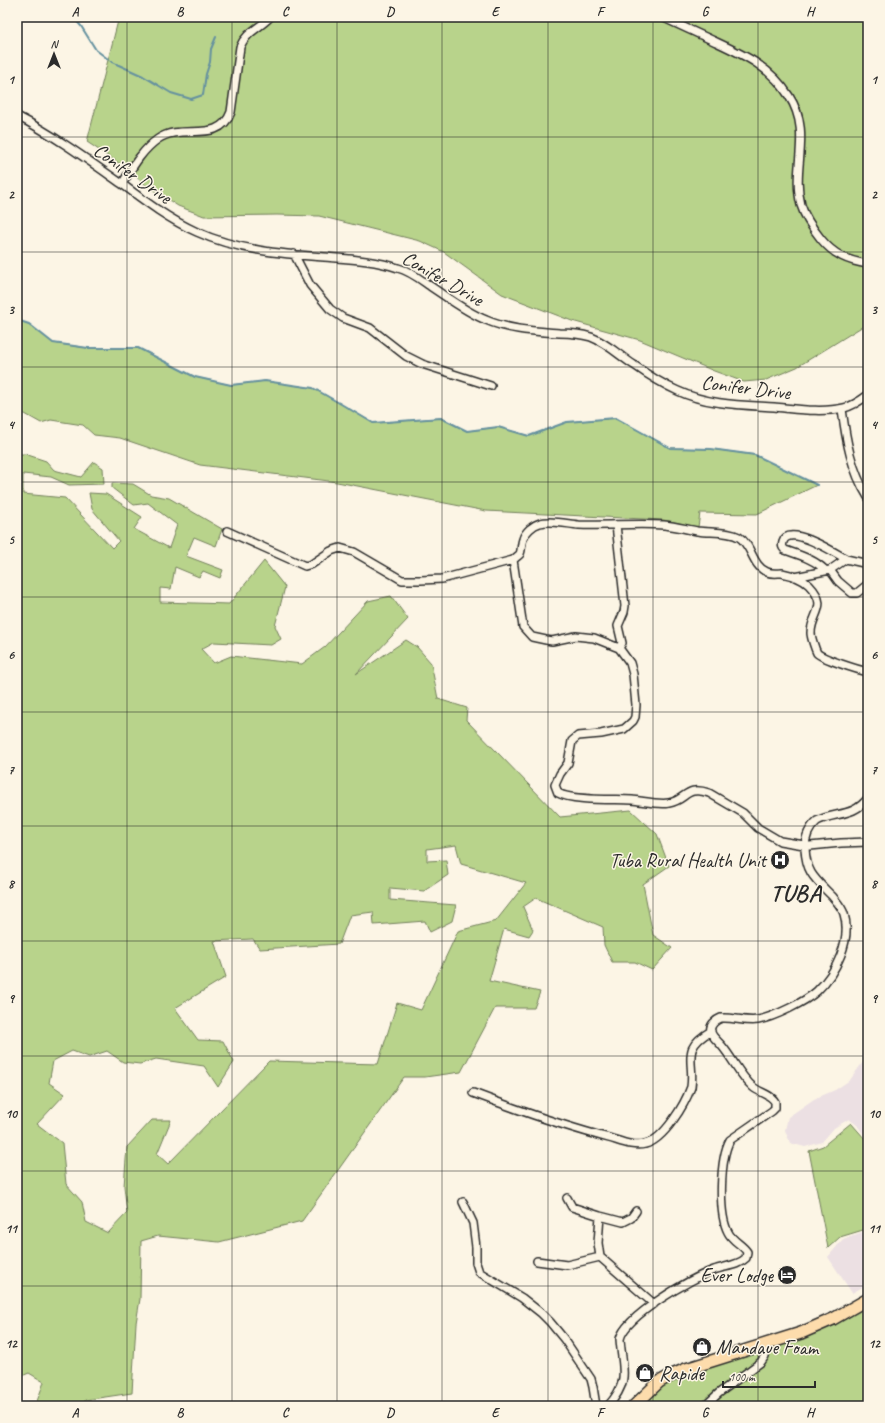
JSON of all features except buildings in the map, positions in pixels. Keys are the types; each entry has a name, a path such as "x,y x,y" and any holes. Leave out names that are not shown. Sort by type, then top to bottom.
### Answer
{"main road":[{"path":"634,1406 659,1382 668,1376 801,1333 868,1299"}],"street":[{"path":"122,184 142,154 158,138 174,132 208,131 221,127 228,120 231,112 240,47 247,35 270,17"},
{"path":"662,17 749,57 764,67 783,87 798,114 801,131 799,184 801,205 811,227 824,242 847,260 868,264"},
{"name":"Conifer Drive","path":"17,116 32,123 171,218 197,233 222,242 251,248 294,254 351,259 380,263 400,268 418,277 472,314 501,327 591,337 606,345 659,382 696,398 720,402 809,410 842,409 854,404 868,395"},
{"path":"294,254 310,285 330,309 343,318 370,328 406,356 422,364 491,386"},
{"path":"842,409 848,452 858,478 868,497"},
{"path":"227,531 305,566 312,564 336,549 346,549 354,552 402,580 442,579 513,560 519,555 523,539 530,528 540,523 666,525 735,536 740,538 747,545 760,567 767,572 804,580 816,594 818,608 811,633 812,641 818,653 839,663 868,672"},
{"path":"616,525 625,606 618,626 622,643 619,648"},
{"path":"868,564 846,559 823,546 796,535 787,536 782,544 785,550 810,559 828,570 852,593 857,593 868,584"},
{"path":"795,577 828,570 836,567 846,559"},
{"path":"513,560 523,627 532,637 552,641 570,637 594,638 619,648 630,663 633,674 636,705 635,717 631,724 624,729 601,734 583,735 574,738 568,764 560,774 555,785 558,793 564,796 666,803 672,802 691,791 703,791 743,813 758,828 780,841 805,845 868,842"},
{"path":"474,1093 546,1120 634,1145 652,1142 665,1132 691,1087 691,1051 700,1039 711,1031 714,1022 721,1018 751,1020 762,1019 779,1013 806,999 816,992 827,980 833,970 845,941 844,915 838,903 808,868 806,862 805,845 809,830 817,821 854,811 868,798"},
{"path":"608,1406 623,1384 624,1368 620,1346 621,1334 632,1321 673,1290 714,1270 741,1262 747,1256 745,1250 732,1238 724,1223 722,1198 724,1156 726,1147 730,1140 772,1111 775,1102 771,1097 749,1084 711,1031"},
{"path":"567,1198 572,1207 623,1222 631,1218 636,1211"},
{"path":"463,1202 473,1223 476,1263 479,1272 522,1298 550,1322 564,1339 591,1379 596,1406"},
{"path":"600,1216 598,1243 600,1258 654,1304"},
{"path":"537,1261 568,1265 600,1258"},
{"path":"705,1406 719,1393 761,1362 765,1356 767,1344"}],"shaded area":[{"path":"868,1055 868,1141 857,1125 849,1119 834,1128 822,1142 805,1147 790,1143 785,1130 788,1117 814,1099 835,1090 850,1080"},
{"path":"862,1232 868,1240 868,1284 852,1293 828,1257 843,1239"}],"green space":[{"path":"119,17 868,17 868,323 797,367 766,380 744,382 640,340 572,321 502,294 444,252 420,241 319,216 204,216 178,206 147,186 123,166 87,142"},
{"path":"17,320 29,324 53,343 88,348 138,348 195,377 231,385 265,381 313,388 373,423 441,418 467,431 498,427 529,436 567,422 616,418 670,448 711,449 755,455 817,485 757,514 700,513 698,527 663,520 486,511 337,482 200,465 120,438 94,435 83,425 51,420 41,423 25,414 17,412"},
{"path":"17,454 25,454 46,461 54,470 81,477 94,462 103,468 104,484 69,485 51,477 23,474 23,494 65,498 112,548 119,541 92,509 89,493 106,494 142,517 134,529 169,548 177,525 148,503 134,505 112,488 112,483 133,484 151,495 169,498 222,529 216,546 194,537 186,556 223,570 220,578 203,571 199,577 175,567 171,589 160,588 160,602 229,604 264,561 285,587 275,626 281,639 271,645 214,642 201,649 214,663 231,656 302,664 325,647 368,601 391,596 408,619 356,674 406,640 417,647 431,663 438,699 467,708 466,720 560,817 631,810 657,834 669,866 643,884 653,935 672,948 652,970 635,962 612,962 604,945 603,927 536,898 523,907 533,930 529,936 504,929 489,981 540,992 534,1008 495,1008 461,1072 425,1077 404,1077 302,1221 219,1242 158,1236 141,1241 140,1299 136,1323 132,1393 85,1400 85,1406 38,1406 36,1404 44,1382 29,1373 17,1378","holes":["456,845 461,864 526,883 496,921 458,931 421,1010 397,1003 378,1064 269,1061 168,1164 157,1154 171,1120 152,1120 127,1147 124,1186 127,1213 108,1233 86,1222 82,1202 66,1184 62,1143 37,1124 65,1094 49,1083 53,1061 72,1051 89,1057 107,1051 123,1062 140,1064 156,1059 204,1066 218,1087 234,1062 223,1041 198,1040 175,1008 226,977 214,941 253,939 260,949 339,944 350,915 373,912 374,925 425,921 430,932 452,921 456,905 390,900 390,888 424,891 448,875 446,860 427,861 427,849"]},
{"path":"851,1123 868,1144 868,1235 863,1230 840,1237 828,1248 809,1151 823,1146"},
{"path":"868,1302 868,1406 640,1406 664,1383"}],"waterway":[{"path":"73,17 81,26 96,50 112,62 143,76 171,93 191,99 203,95 206,74 210,62 211,49 216,37"},
{"path":"17,320 29,324 53,343 88,348 138,348 195,377 231,385 265,381 313,388 373,423 441,418 467,431 498,427 529,436 567,422 616,418 670,448 711,449 755,455 817,485"}],"place":[{"name":"Tuba Rural Health Unit","path":"780,860"},
{"name":"Ever Lodge","path":"787,1275"},
{"name":"Mandaue Foam","path":"702,1347"},
{"name":"Rapide","path":"645,1373"}],"district":[{"name":"TUBA","path":"796,893"}]}
